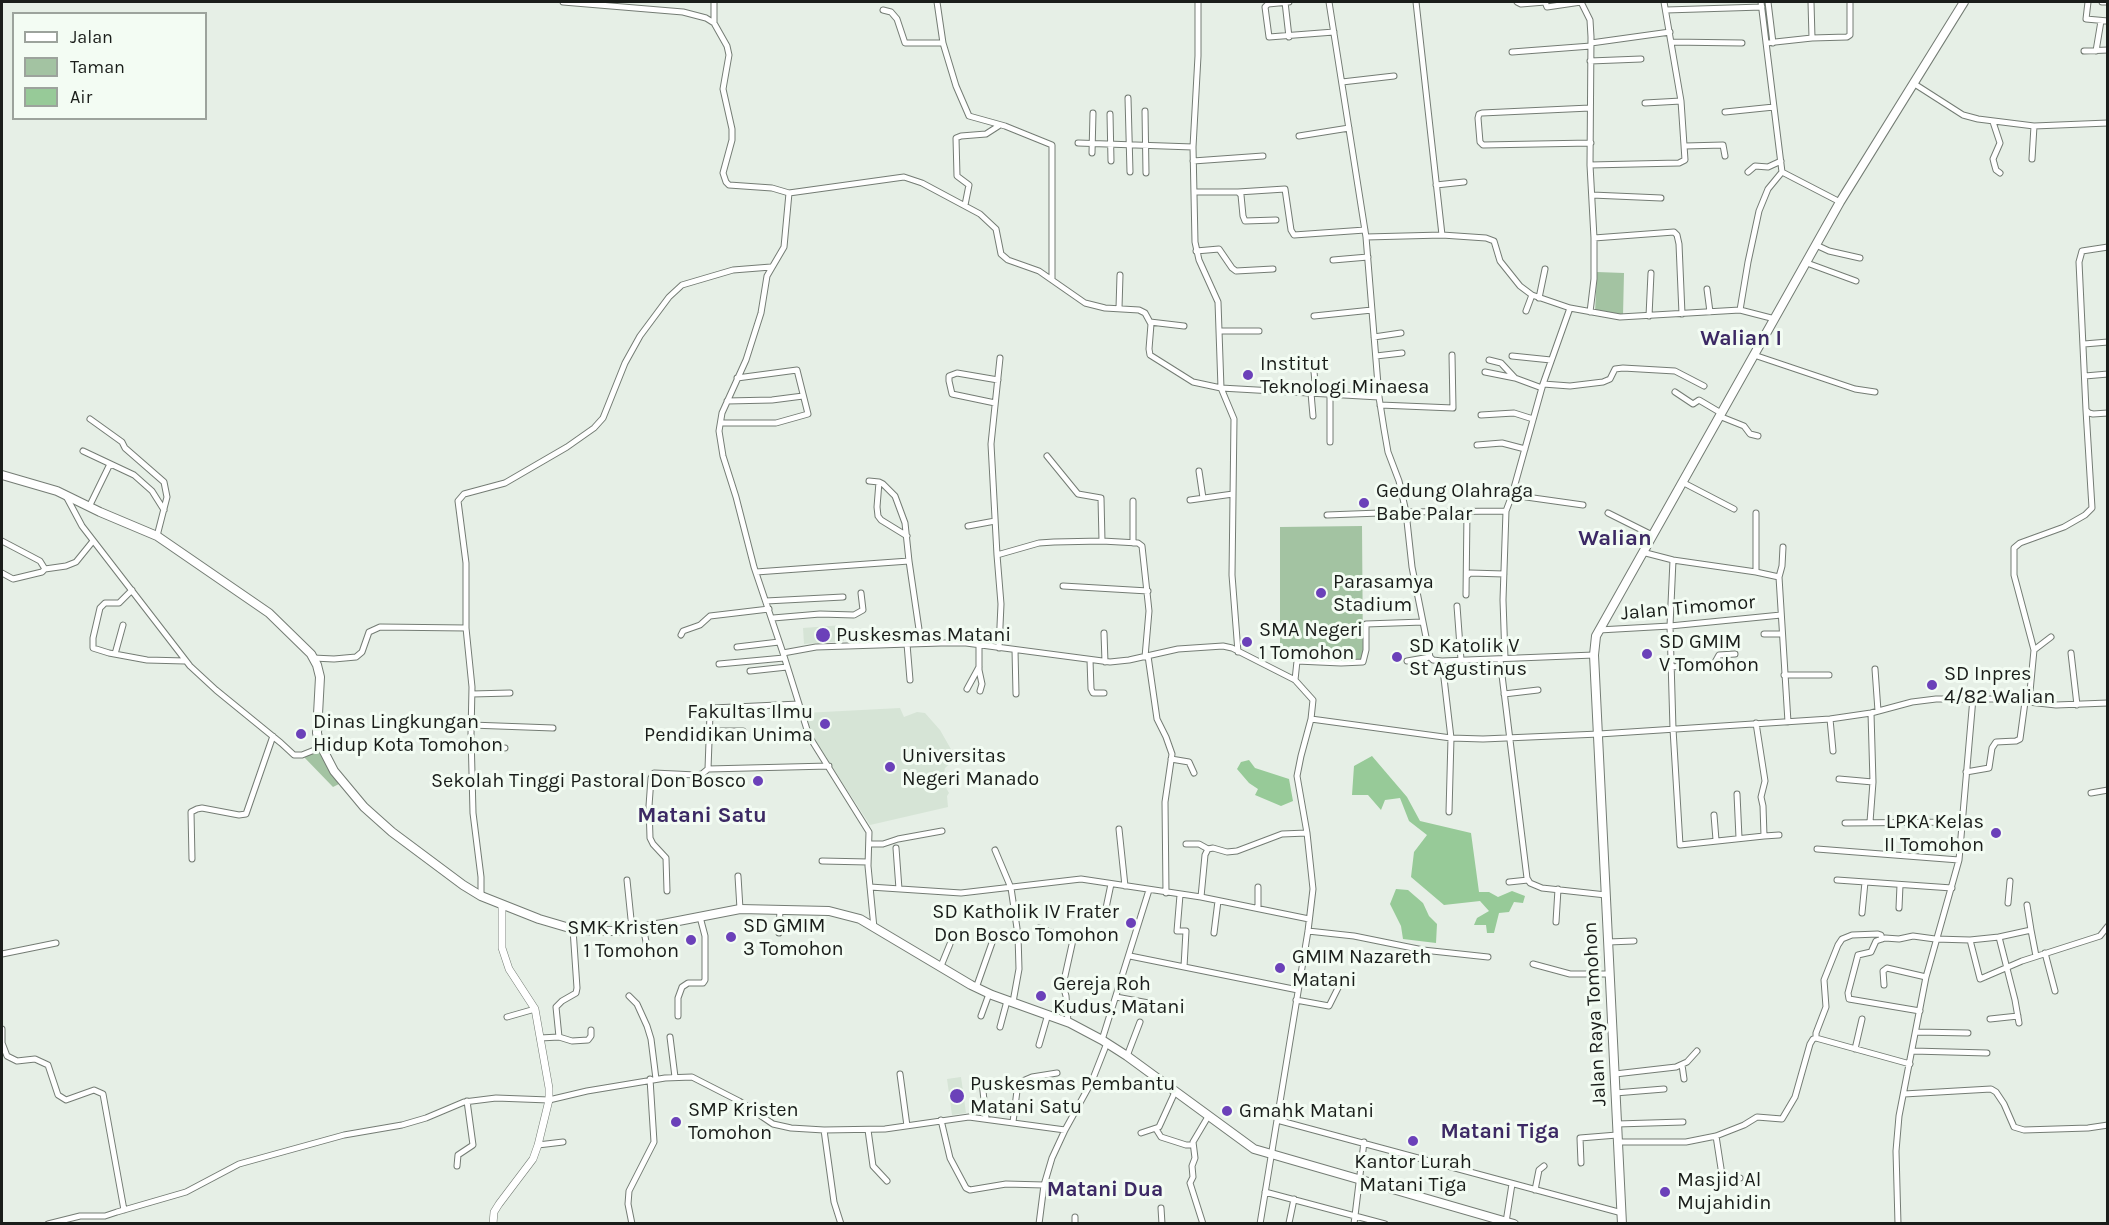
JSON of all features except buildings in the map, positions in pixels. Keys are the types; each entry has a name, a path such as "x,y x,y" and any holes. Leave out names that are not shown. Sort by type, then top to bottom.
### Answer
{"highway":[{"name":"Jalan Raya Tomohon","path":"1622,1224 1594,642 1642,552 1840,202 1964,2"},
{"path":"2,475 46,486 157,536 269,613 313,658 319,672 316,721 318,738 334,771 364,807 384,826 481,896 539,919 573,929 616,931 740,909 829,911 860,920 976,988 1068,1022 1104,1042 1127,1056 1254,1149 1508,1223"}],"main road":[{"path":"493,1224 494,1212 533,1159 549,1100 549,1088 534,1010 505,962 501,940 502,905"}],"street":[{"path":"563,2 683,12 706,18 714,23 727,46 729,55 723,89 732,129 732,140 724,168 726,182 733,186 772,188 789,193 899,176 922,183 965,205 992,224 998,234 1001,254 1004,258 1039,271 1085,303 1105,308 1139,310 1145,313 1150,322 1149,349 1153,357 1193,382 1221,388 1379,397"},
{"path":"714,2 714,23"},
{"path":"937,2 943,43 956,86 969,116 1052,144 1052,279"},
{"path":"1198,2 1198,56 1193,147 1196,251 1218,302 1221,388 1234,419 1232,575 1238,652"},
{"path":"1289,37 1287,2 1268,4 1265,7 1269,38 1289,37 1334,32"},
{"path":"1329,2 1365,233 1380,405 1388,452 1399,482 1406,512 1412,567 1430,657"},
{"path":"1416,2 1443,235"},
{"path":"1517,2 1521,4 1545,2 1547,7 1581,2 1590,20 1590,165 1594,238 1594,279 1590,312"},
{"path":"1590,165 1682,162 1686,158 1681,101 1664,2"},
{"path":"1740,310 1759,211 1768,189 1782,172 1774,107 1768,2"},
{"path":"1810,2 1812,38"},
{"path":"1770,43 1847,37 1850,35 1850,2"},
{"path":"2088,2 2085,18 2104,21 2096,51"},
{"path":"2103,2 2108,2"},
{"path":"1666,10 1762,4 1770,43"},
{"path":"883,10 891,12 897,19 904,43 943,43"},
{"path":"1512,52 1591,45 1670,32"},
{"path":"1671,42 1742,43"},
{"path":"2084,51 2108,50"},
{"path":"1590,61 1641,59"},
{"path":"1341,82 1394,76"},
{"path":"1913,83 1963,115 1993,122 2034,126 2108,123"},
{"path":"1128,98 1130,172"},
{"path":"1645,103 1681,101"},
{"path":"1725,112 1774,107"},
{"path":"1590,108 1482,112 1478,118 1480,142 1483,145 1591,143"},
{"path":"1145,111 1146,173"},
{"path":"1092,153 1093,113"},
{"path":"1110,114 1111,161"},
{"path":"1993,122 2000,142 1994,163 1996,170 2000,172"},
{"path":"965,205 969,185 957,176 956,138 986,134 1000,125"},
{"path":"2032,159 2034,126"},
{"path":"1299,136 1349,128"},
{"path":"1078,143 1193,147"},
{"path":"1685,146 1723,145 1725,156"},
{"path":"1193,161 1263,156"},
{"path":"1748,172 1755,166 1768,167 1781,161"},
{"path":"1782,172 1840,202"},
{"path":"1436,185 1464,182"},
{"path":"1194,192 1285,189 1291,230 1294,235 1365,233 1486,238 1494,241 1503,267 1520,286 1532,295 1569,308 1610,316 1740,310 1775,319"},
{"path":"1239,192 1245,221 1276,220"},
{"path":"789,193 784,247 765,281 761,313 746,360 727,401 719,431 723,456 756,572 808,736 868,828 870,844 868,862 874,928"},
{"path":"1592,195 1661,198"},
{"path":"1594,238 1674,232 1679,244 1682,314"},
{"path":"1816,245 1829,251 1860,258"},
{"path":"1966,772 1989,768 1992,748 1996,742 2020,739 2034,650 2014,575 2014,548 2019,543 2064,527 2085,515 2091,508 2080,254 2084,250 2108,247"},
{"path":"1196,251 1219,249 1236,271 1273,269"},
{"path":"1333,260 1368,257"},
{"path":"1807,263 1856,281"},
{"path":"481,896 481,877 474,827 472,694 466,628 466,556 458,501 464,494 505,483 567,447 594,428 603,418 625,363 640,336 669,297 682,285 721,272 771,267"},
{"path":"1539,298 1545,269"},
{"path":"1649,316 1651,273"},
{"path":"1119,308 1120,275"},
{"path":"1707,290 1710,312"},
{"path":"1526,311 1532,295"},
{"path":"1569,308 1506,511 1502,658 1504,694 1528,880 1536,886 1606,895"},
{"path":"1314,316 1372,310"},
{"path":"1150,322 1184,326"},
{"path":"1220,331 1258,331"},
{"path":"1374,337 1401,333"},
{"path":"2084,344 2108,342"},
{"path":"1376,356 1402,353"},
{"path":"1380,405 1453,408 1452,355"},
{"path":"1754,355 1777,365 1855,389 1875,392"},
{"path":"1512,356 1551,360"},
{"path":"999,648 1000,604 991,444 1000,358"},
{"path":"1489,360 1501,363 1515,378"},
{"path":"1312,361 1313,416"},
{"path":"1485,372 1543,386 1570,386 1603,382 1610,379 1615,369 1676,371 1704,386"},
{"path":"721,423 776,423 808,414 797,370 737,378"},
{"path":"995,403 951,394 949,381 950,376 957,373 998,380"},
{"path":"2085,376 2108,374"},
{"path":"1675,392 1694,404 1699,400 1720,415 1744,426 1750,434 1758,436"},
{"path":"1330,394 1330,442"},
{"path":"727,401 772,400 803,396"},
{"path":"2086,410 2093,414 2108,413"},
{"path":"1481,415 1514,413 1533,418"},
{"path":"90,418 122,442 125,448 160,477 167,489 157,536"},
{"path":"1477,445 1502,443 1525,449"},
{"path":"83,451 134,475 152,491 164,510"},
{"path":"1047,456 1078,494 1101,498 1102,541"},
{"path":"89,507 110,464"},
{"path":"1199,471 1203,498"},
{"path":"870,481 879,482 888,488 895,496 904,519 921,643"},
{"path":"879,482 878,516 907,536"},
{"path":"1682,482 1734,508"},
{"path":"1190,500 1233,494"},
{"path":"65,495 93,541 185,661 216,690 296,756 322,747"},
{"path":"1512,495 1583,505"},
{"path":"1133,501 1133,543"},
{"path":"1466,595 1467,511"},
{"path":"1328,515 1506,511"},
{"path":"1608,513 1652,535"},
{"path":"1756,513 1756,572"},
{"path":"968,526 995,521"},
{"path":"2,541 40,561 45,569"},
{"path":"2,573 13,579 42,572 45,569 66,566 76,562 93,541"},
{"path":"997,555 1039,543 1102,541 1133,543 1142,546 1149,611 1147,656 1157,719 1170,745 1171,759 1165,802 1166,893"},
{"path":"1783,547 1779,577 1788,722"},
{"path":"1642,552 1673,560 1779,577"},
{"path":"1673,560 1671,667 1680,845 1779,835"},
{"path":"756,572 909,561"},
{"path":"1467,576 1470,573 1504,574"},
{"path":"1063,586 1148,591"},
{"path":"132,590 118,603 102,604 97,616 93,648 147,660 185,661"},
{"path":"772,618 820,614 854,615 863,610 861,592"},
{"path":"766,601 843,597"},
{"path":"1456,606 1461,660"},
{"path":"681,634 683,631 700,625 710,616 769,609"},
{"name":"Jalan Timomor","path":"1599,630 1670,626 1781,615"},
{"path":"1295,680 1297,661 1363,662 1366,650 1366,624 1423,622"},
{"path":"115,654 123,625"},
{"path":"313,658 356,657 362,652 369,632 380,627 466,628"},
{"path":"1104,633 1105,662"},
{"path":"1764,634 1782,634"},
{"path":"2034,650 2051,637"},
{"path":"736,647 779,642"},
{"path":"719,664 784,656 816,647 921,643 966,643 1105,662 1178,649 1228,646 1295,680 1312,700 1311,718 1297,776 1307,833 1313,889 1260,1224"},
{"path":"908,644 910,680"},
{"path":"979,645 982,684 980,691"},
{"path":"1015,650 1016,694"},
{"path":"2071,653 2077,705"},
{"path":"1671,667 1713,664 1719,655 1736,654"},
{"path":"1407,661 1430,657 1433,660 1442,661 1594,655"},
{"path":"1090,660 1091,689 1093,693 1104,693"},
{"path":"1442,661 1451,738 1449,812"},
{"path":"750,671 787,667"},
{"path":"967,689 979,667"},
{"path":"1875,669 1878,711"},
{"path":"1784,675 1829,675"},
{"path":"1504,694 1538,690"},
{"path":"472,694 510,693"},
{"path":"1311,718 1451,738 1509,737 1599,734 1830,719 1928,700 1972,698 2077,705 2108,703"},
{"path":"1898,1224 1896,1150 1926,977 1959,860 1972,698"},
{"path":"667,891 666,858 650,838 649,806 652,775 657,772 696,775 702,774 708,768 710,714 713,708 799,704"},
{"path":"1870,713 1873,782 1870,822"},
{"path":"1830,719 1833,751"},
{"path":"1756,723 1765,781 1761,797 1764,807 1764,836"},
{"path":"471,725 553,729"},
{"path":"709,733 743,731"},
{"path":"192,859 191,812 202,808 239,815 246,814 273,736"},
{"path":"777,740 808,736"},
{"path":"471,747 505,748"},
{"path":"1171,759 1189,762 1194,773"},
{"path":"708,768 829,766"},
{"path":"1839,779 1873,782"},
{"path":"2091,793 2108,790"},
{"path":"1737,794 1739,838"},
{"path":"1714,815 1716,840"},
{"path":"1845,823 1963,822"},
{"path":"1119,829 1125,886"},
{"path":"870,844 882,844 942,831"},
{"path":"1186,844 1199,844 1208,849 1227,852 1237,851 1282,834 1307,833"},
{"path":"896,848 898,889"},
{"path":"1201,897 1204,855 1208,849"},
{"path":"1817,849 1959,860"},
{"path":"996,850 1011,888 1018,935 1019,969 1000,1028"},
{"path":"822,861 868,862"},
{"path":"738,876 740,909"},
{"path":"870,887 961,894 1082,879 1201,897 1309,919"},
{"path":"627,880 632,929"},
{"path":"1509,882 1528,880"},
{"path":"1837,880 1952,888"},
{"path":"2008,903 2010,881"},
{"path":"1862,914 1865,882"},
{"path":"1106,908 1111,884"},
{"path":"1899,908 1900,885"},
{"path":"1258,887 1258,909"},
{"path":"1039,1224 1044,1185 1052,1158 1092,1081 1149,890"},
{"path":"1556,922 1558,890"},
{"path":"1180,895 1177,931 1186,931 1184,967"},
{"path":"1214,933 1218,901"},
{"path":"2026,905 2036,956"},
{"path":"779,933 780,909"},
{"path":"678,1016 678,998 681,987 688,983 703,983 705,980 705,936 700,917"},
{"path":"1970,940 1980,979 2036,956 2100,936 2108,926"},
{"path":"643,927 649,956"},
{"path":"1039,928 1073,940 1063,985 1068,1022"},
{"path":"559,1037 556,1007 576,993 577,988 573,929"},
{"path":"1920,1011 1849,999 1848,993 1857,957 1860,954 1871,952 1876,941 1882,939 1912,936 1970,940 2031,930"},
{"path":"1308,931 1354,936 1423,950 1488,957"},
{"path":"1581,1163 1580,1138 1686,1142 1716,1136 1757,1117 1778,1119 1784,1117 1799,1086 1810,1044 1816,1038 1826,1007 1824,980 1838,945 1842,939 1852,935 1878,934 1882,939"},
{"path":"1999,937 2019,1023"},
{"path":"976,988 993,940"},
{"path":"1608,942 1634,941"},
{"path":"2,954 56,943"},
{"path":"941,966 950,944"},
{"path":"2046,953 2055,991"},
{"path":"1130,956 1298,990"},
{"path":"1533,964 1576,975 1610,974"},
{"path":"1884,985 1883,971 1887,968 1926,977"},
{"path":"1296,1000 1329,1006 1338,988"},
{"path":"981,1016 989,994"},
{"path":"629,996 637,1004 651,1039 654,1142 629,1191 628,1204 632,1224"},
{"path":"1116,997 1154,1004"},
{"path":"507,1017 534,1010"},
{"path":"1039,1045 1048,1014"},
{"path":"1990,1019 2018,1016"},
{"path":"1855,1049 1862,1019"},
{"path":"1127,1056 1140,1022"},
{"path":"2,1029 2,1043 7,1056 17,1061 35,1059 48,1065 58,1095 66,1100 94,1090 102,1094 124,1210"},
{"path":"540,1038 588,1040 591,1030"},
{"path":"1917,1032 1968,1033"},
{"path":"670,1036 675,1077"},
{"path":"1816,1038 1910,1064"},
{"path":"1913,1051 1987,1053"},
{"path":"1615,1074 1666,1069 1682,1065 1697,1052"},
{"path":"1682,1065 1684,1079"},
{"path":"1013,1122 1018,1083 1032,1077 1057,1073"},
{"path":"900,1074 907,1126"},
{"path":"48,1224 80,1216 105,1216 192,1189 239,1164 344,1135 402,1125 467,1101 496,1098 549,1100 653,1079 692,1077 739,1101 778,1125 824,1130 868,1130 969,1117 1065,1130"},
{"path":"982,1082 986,1118"},
{"path":"1615,1093 1664,1089"},
{"path":"1904,1094 1990,1089 1996,1092 2004,1104 2014,1127 2024,1130 2088,1128 2108,1125"},
{"path":"1142,1133 1156,1129 1161,1124 1175,1092"},
{"path":"457,1166 458,1155 473,1145 467,1101"},
{"path":"1203,1224 1190,1183 1193,1178 1192,1166 1195,1158 1193,1145 1209,1115"},
{"path":"941,1120 950,1158 966,1188 970,1190 1006,1184 1044,1185"},
{"path":"1277,1120 1622,1213"},
{"path":"1617,1124 1683,1122"},
{"path":"1156,1129 1161,1137 1193,1145"},
{"path":"824,1130 834,1202 842,1224"},
{"path":"868,1130 873,1166 887,1181"},
{"path":"1716,1136 1722,1175 1725,1178 1740,1178"},
{"path":"538,1145 563,1142"},
{"path":"1354,1224 1364,1143"},
{"path":"1535,1190 1539,1170 1544,1166"},
{"path":"1508,1223 1512,1184"},
{"path":"1265,1192 1385,1224"},
{"path":"1289,1223 1294,1199"},
{"path":"1161,1208 1162,1224"},
{"path":"1075,1216 1075,1224"}],"shaded area":[{"name":"Puskesmas Matani","path":"843,625 844,641 804,644 803,628"},
{"name":"Universitas Negeri Manado","path":"900,708 904,717 917,712 925,713 940,730 956,758 945,768 944,772 945,786 949,793 948,807 870,825 812,736 804,713"},
{"name":"Puskesmas Pembantu Matani Satu","path":"961,1077 966,1113 952,1115 947,1079"}],"green space":[{"path":"1597,272 1624,273 1623,316 1595,313"},
{"name":"Parasamya Stadium","path":"1362,526 1363,660 1280,660 1280,527"},
{"path":"322,747 343,782 333,787 302,755"}],"water":[{"path":"1372,756 1407,797 1420,821 1471,833 1479,892 1489,892 1498,897 1512,891 1525,896 1523,903 1514,902 1509,912 1499,913 1494,933 1487,933 1486,925 1474,925 1477,918 1489,911 1480,901 1444,905 1411,877 1414,852 1427,835 1409,821 1400,798 1385,800 1381,810 1368,795 1352,795 1354,766"},
{"path":"1249,760 1255,768 1289,779 1293,801 1281,806 1255,795 1258,789 1249,783 1237,769 1241,762"},
{"path":"1396,889 1408,890 1423,903 1429,916 1437,924 1436,943 1403,939 1401,926 1390,904"}],"place":[{"name":"Institut Teknologi Minaesa","path":"1248,375"},
{"name":"Gedung Olahraga Babe Palar","path":"1364,503"},
{"name":"Parasamya Stadium","path":"1321,593"},
{"name":"Puskesmas Matani","path":"823,635"},
{"name":"SMA Negeri 1 Tomohon","path":"1247,642"},
{"name":"SD GMIM V Tomohon","path":"1647,654"},
{"name":"SD Katolik V St Agustinus","path":"1397,657"},
{"name":"SD Inpres 4/82 Walian","path":"1932,685"},
{"name":"Fakultas Ilmu Pendidikan Unima","path":"825,724"},
{"name":"Dinas Lingkungan Hidup Kota Tomohon","path":"301,734"},
{"name":"Universitas Negeri Manado","path":"890,767"},
{"name":"Sekolah Tinggi Pastoral Don Bosco","path":"758,781"},
{"name":"LPKA Kelas II Tomohon","path":"1996,833"},
{"name":"SD Katholik IV Frater Don Bosco Tomohon","path":"1131,923"},
{"name":"SD GMIM 3 Tomohon","path":"731,937"},
{"name":"SMK Kristen 1 Tomohon","path":"691,940"},
{"name":"GMIM Nazareth Matani","path":"1280,968"},
{"name":"Gereja Roh Kudus, Matani","path":"1041,996"},
{"name":"Puskesmas Pembantu Matani Satu","path":"957,1096"},
{"name":"Gmahk Matani","path":"1227,1111"},
{"name":"SMP Kristen Tomohon","path":"676,1122"},
{"name":"Kantor Lurah Matani Tiga","path":"1413,1141"},
{"name":"Masjid Al Mujahidin","path":"1665,1192"}],"district":[{"name":"Walian I","path":"1741,339"},
{"name":"Walian","path":"1615,539"},
{"name":"Matani Satu","path":"702,816"},
{"name":"Matani Tiga","path":"1500,1132"},
{"name":"Matani Dua","path":"1105,1190"}]}
